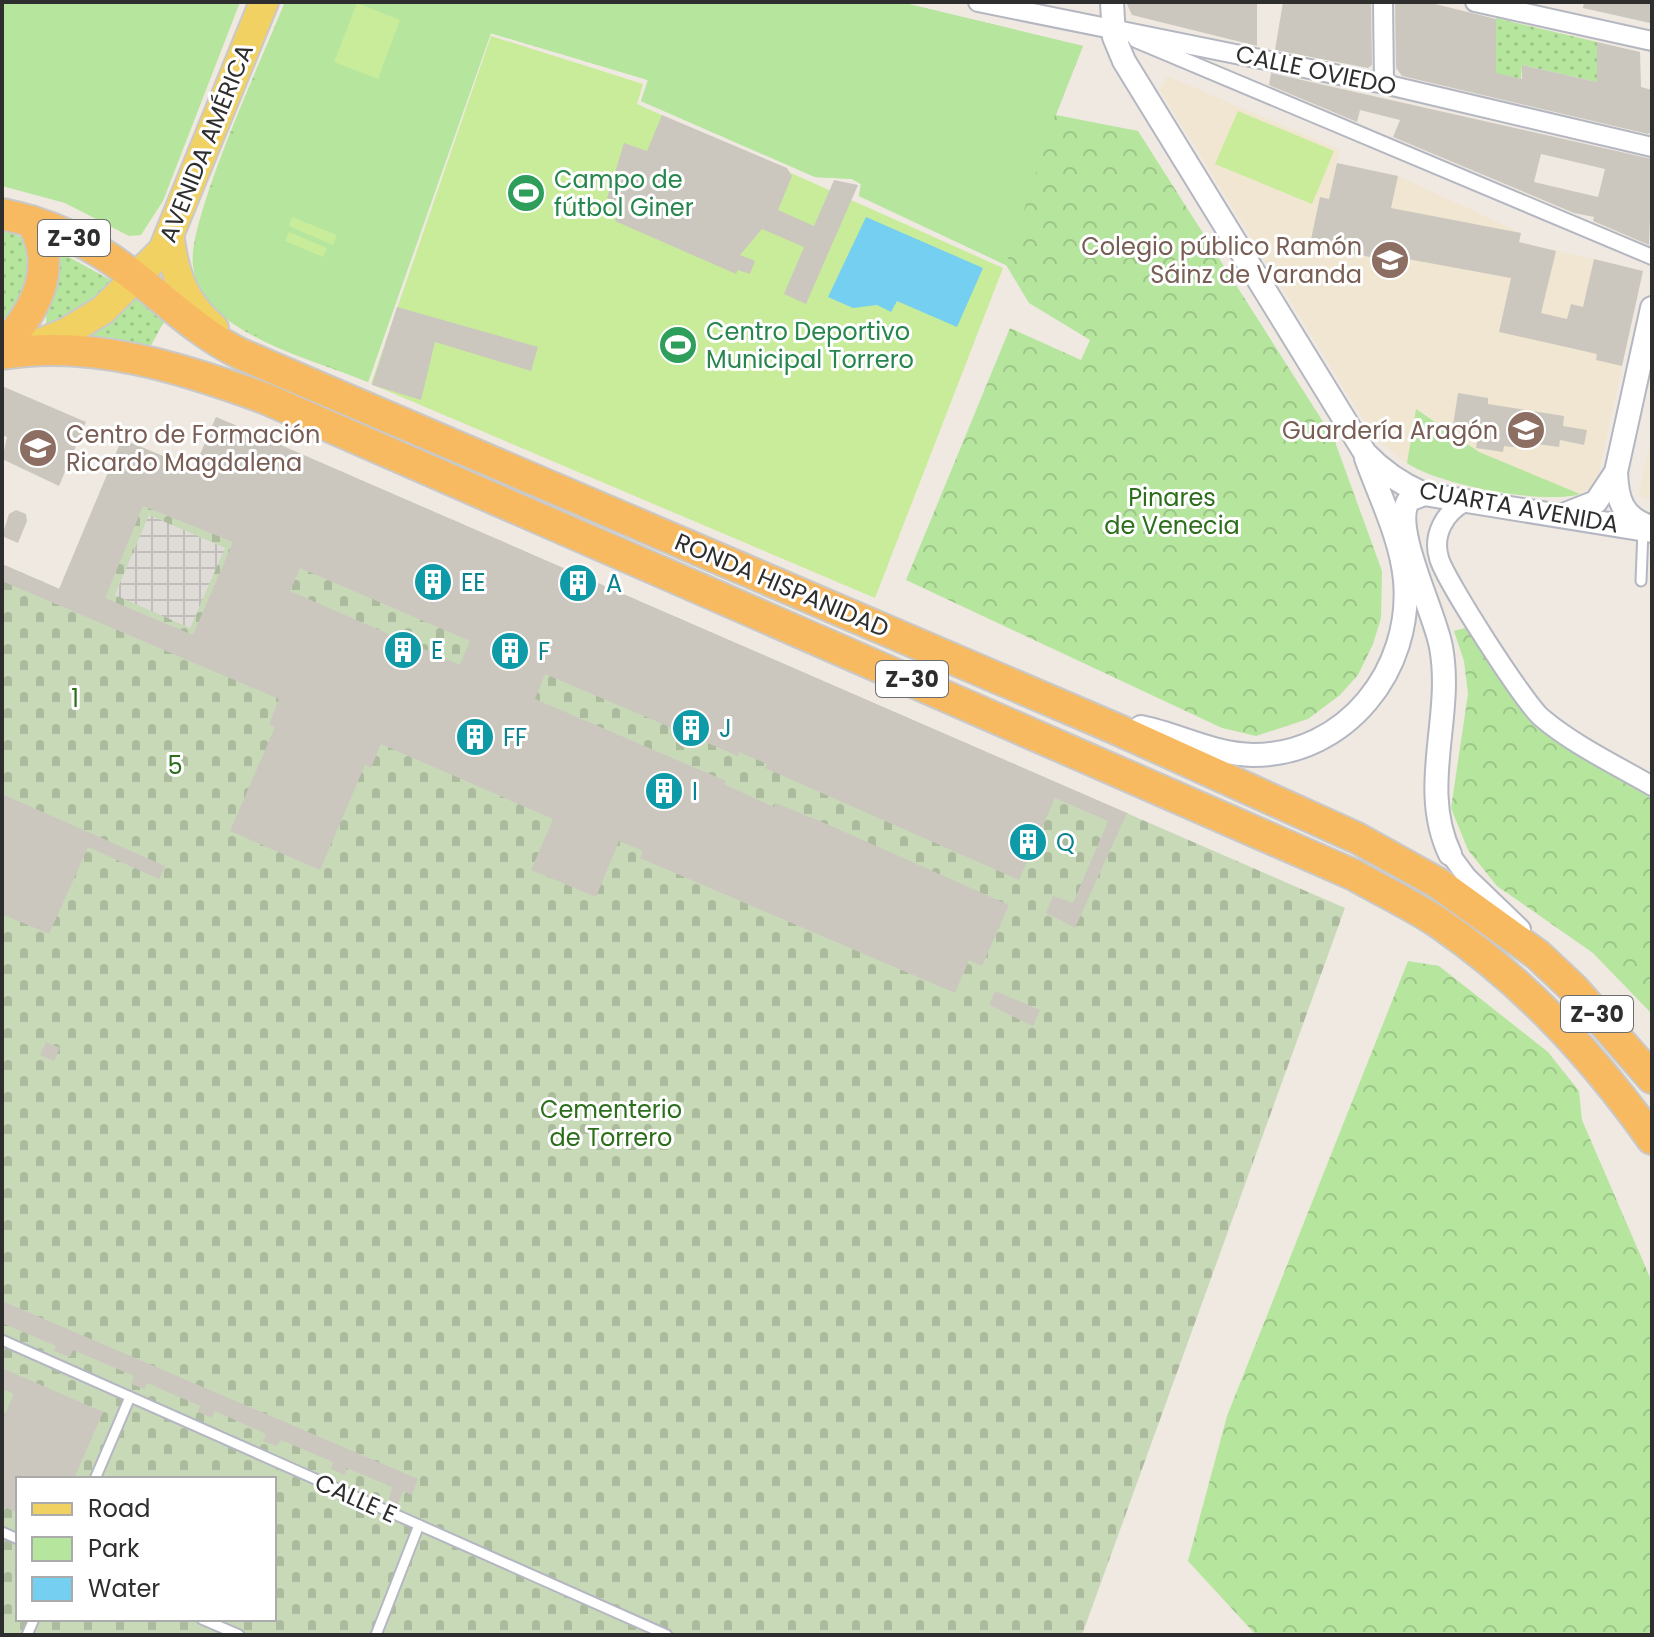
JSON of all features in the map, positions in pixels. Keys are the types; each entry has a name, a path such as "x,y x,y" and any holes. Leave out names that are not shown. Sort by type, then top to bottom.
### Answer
{"highway":[{"name":"RONDA HISPANIDAD","path":"2,214 31,221 85,243 137,279 205,335 241,354 1114,728 1393,857 1478,910 1538,955 1574,989 1652,1078"},
{"name":"Z-30","path":"7,351 34,305 44,275 41,241 31,221"},
{"name":"RONDA HISPANIDAD","path":"7,351 130,358 185,371 264,398 1354,875 1437,922 1496,965 1545,1008 1589,1056 1652,1139"}],"main road":[{"name":"AVENIDA AMÉRICA","path":"7,351 87,320 137,279 170,240 264,2"},
{"path":"170,240 177,277 189,302 241,354"}],"street":[{"name":"CALLE OVIEDO","path":"978,2 1384,84 1652,147"},
{"path":"1112,2 1112,28"},
{"path":"1383,2 1384,84"},
{"path":"1475,2 1652,41"},
{"name":"CUARTA AVENIDA","path":"1112,28 1124,61 1365,453 1395,479 1424,494 1549,516 1649,529"},
{"path":"1136,40 1652,257"},
{"path":"1649,529 1623,509 1617,495 1616,472 1652,308"},
{"path":"1114,728 1143,727 1202,748 1267,754 1311,744 1348,721 1367,703 1396,655 1406,593 1398,546 1365,453"},
{"path":"1549,516 1587,508 1604,493 1616,472"},
{"path":"1424,494 1409,500 1402,520 1436,622 1445,668 1435,804 1450,854 1473,883 1522,930 1538,955"},
{"path":"1465,502 1448,514 1441,527 1438,557 1528,703 1553,726 1652,786"}],"lane":[{"path":"1641,581 1649,529"},
{"name":"CALLE E","path":"2,1340 667,1635"},
{"path":"96,1477 130,1397"},
{"path":"376,1635 419,1525"},
{"path":"207,1621 239,1635"}],"shaded area":[{"name":"Colegio público Ramón Sáinz de Varanda","path":"1167,76 1340,150 1337,163 1398,176 1521,233 1520,242 1643,271 1598,476 1589,488 1580,494 1520,471 1479,452 1417,409 1407,463 1385,446 1368,427 1160,90"},
{"path":"1652,434 1652,499 1643,498 1639,493"},
{"path":"149,515 225,548 190,628 115,595"}],"green space":[{"path":"2,2 240,2 163,201 141,235 129,236 65,203 2,186"},
{"name":"Pinares de Venecia","path":"285,2 900,2 1083,46 1056,115 1138,131 1334,439 1382,571 1381,618 1358,675 1340,695 1308,719 1256,736 1222,728 906,580 1010,328 1081,360 1090,340 1029,303 1006,265 859,196 861,184 852,179 815,177 641,101 648,80 490,33 368,382 287,352 248,333 215,309 204,295 194,272 194,244 214,176"},
{"path":"285,2 900,2 1083,46 1055,115 1006,265 859,196 861,184 852,179 815,177 641,101 648,80 491,33 368,382 276,345 232,323 213,307 195,282 195,244 205,205"},
{"path":"357,3 400,20 378,79 334,62"},
{"path":"1496,18 1597,42 1597,82 1522,65 1521,79 1496,74"},
{"name":"Centro Deportivo Municipal Torrero","path":"491,36 643,84 637,104 1003,268 875,598 371,384"},
{"path":"1238,111 1334,151 1312,204 1215,164"},
{"path":"292,217 337,235 333,245 289,226"},
{"path":"2,231 19,236 29,246 32,258 24,287 2,327"},
{"path":"289,232 327,248 323,257 285,241"},
{"path":"58,251 116,283 72,316 47,327 47,312"},
{"path":"136,296 166,318 149,349 82,338 116,316"},
{"path":"1416,409 1479,452 1580,494 1564,497 1518,495 1442,479 1422,471 1407,463"},
{"name":"Cementerio de Torrero","path":"216,417 1345,908 1082,1635 2,1635 2,564 60,589 122,439 194,469"},
{"path":"1465,628 1535,727 1652,799 1652,1014 1593,953 1497,886 1468,850 1451,808 1468,694 1464,661 1454,631"},
{"path":"1408,961 1439,966 1548,1052 1579,1091 1582,1120 1652,1282 1652,1635 1256,1635 1188,1561 1227,1416"}],"water":[{"path":"866,217 983,268 957,327 897,301 891,312 877,305 853,308 828,297"}],"building":[{"path":"1126,2 1257,2 1257,46 1132,15"},
{"path":"1283,2 1371,2 1372,65 1368,68 1275,50"},
{"path":"1395,2 1427,2 1496,19 1496,73 1522,79 1522,65 1597,82 1597,42 1640,52 1641,87 1652,90 1652,131 1648,134 1402,76 1396,68"},
{"path":"1584,2 1650,2 1650,23 1583,8"},
{"path":"1271,73 1652,159 1649,245 1593,221 1594,217 1574,213 1393,137 1400,120 1360,110 1357,122 1269,85","holes":["1541,154 1605,169 1598,197 1534,182"]},
{"path":"662,115 787,168 792,176 778,210 814,226 834,180 858,185 806,304 784,294 804,247 762,229 740,255 755,261 750,274 738,270 736,274 615,221 623,204 607,198 624,143 647,151"},
{"path":"1337,163 1398,176 1391,208 1521,233 1519,242 1556,251 1541,313 1567,319 1571,304 1583,307 1594,259 1643,271 1622,366 1596,360 1597,354 1499,332 1511,278 1380,254 1379,259 1310,244 1320,197 1329,199"},
{"path":"397,307 538,347 531,371 435,342 421,400 372,385"},
{"name":"Centro de Formación Ricardo Magdalena","path":"2,386 86,422 59,486 2,459 7,437 2,435"},
{"path":"1458,393 1488,398 1488,404 1564,416 1563,426 1587,430 1584,445 1560,440 1559,447 1529,443 1528,449 1504,446 1503,452 1476,448 1479,429 1453,425"},
{"path":"216,417 1127,813 1075,928 1046,913 1053,896 1073,903 1108,821 1055,798 1019,880 765,768 767,764 739,752 738,756 545,674 535,699 726,781 724,784 774,807 776,803 829,825 1009,905 982,966 969,960 955,993 640,858 643,851 619,841 596,897 531,870 553,819 381,744 371,768 365,765 320,870 230,831 275,727 269,724 279,699 2,581 2,564 59,589 122,439 194,469","holes":["143,506 233,542 193,635 105,598","300,568 470,641 460,665 290,591"]},
{"path":"16,510 26,514 27,521 18,543 2,536 9,514"},
{"path":"2,794 165,866 159,879 88,847 49,934 2,914"},
{"path":"995,991 1040,1010 1033,1026 989,1005"},
{"path":"46,1042 60,1048 54,1061 40,1055"},
{"path":"2,1301 418,1479 412,1495 403,1491 397,1507 388,1503 392,1487 347,1468 345,1475 331,1469 333,1462 281,1440 277,1446 263,1441 266,1434 215,1411 212,1418 198,1412 200,1406 147,1383 145,1389 131,1384 134,1376 73,1350 70,1357 54,1351 56,1346 2,1323"},
{"path":"2,1368 103,1412 75,1477 16,1477 16,1512 2,1506 2,1421 14,1394 2,1389"}],"place":[{"name":"Campo de fútbol Giner","path":"526,193"},
{"name":"Colegio público Ramón Sáinz de Varanda","path":"1390,260"},
{"name":"Centro Deportivo Municipal Torrero","path":"678,345"},
{"name":"Guardería Aragón","path":"1526,430"},
{"name":"Centro de Formación Ricardo Magdalena","path":"38,448"},
{"name":"EE","path":"433,582"},
{"name":"A","path":"578,583"},
{"name":"E","path":"403,650"},
{"name":"F","path":"510,651"},
{"name":"J","path":"691,728"},
{"name":"FF","path":"475,737"},
{"name":"I","path":"664,791"},
{"name":"Q","path":"1028,842"}],"park label":[{"name":"1","path":"75,698"},
{"name":"5","path":"175,765"}]}
